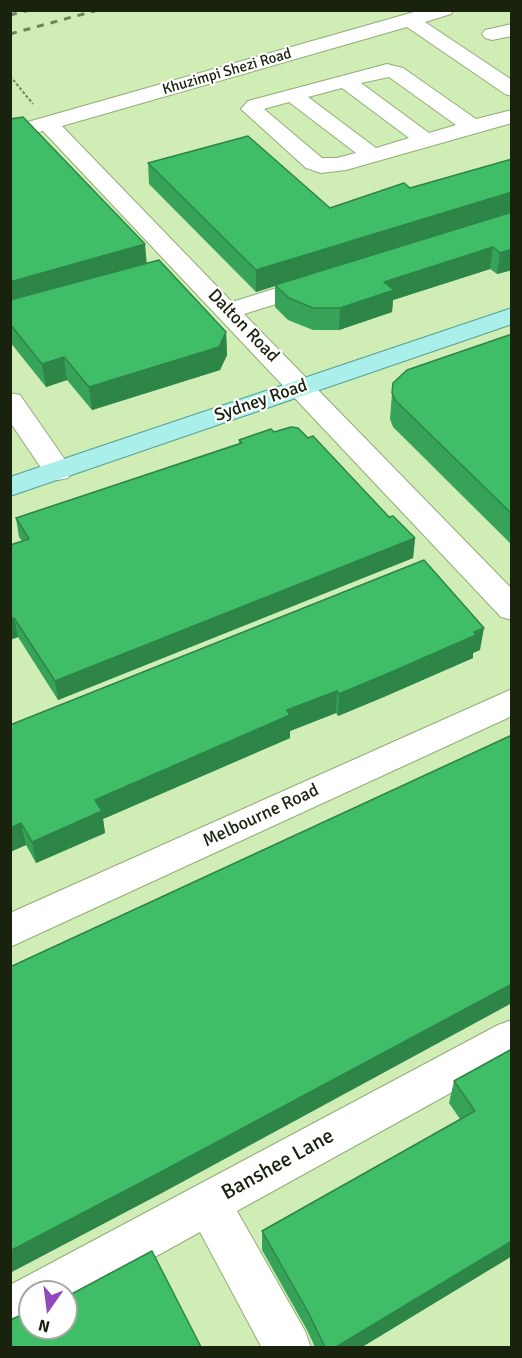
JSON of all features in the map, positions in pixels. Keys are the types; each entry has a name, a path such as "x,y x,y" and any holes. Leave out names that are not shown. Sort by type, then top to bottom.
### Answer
{"main road":[{"name":"Sydney Road","path":"10,487 512,315"}],"street":[{"name":"Khuzimpi Shezi Road","path":"10,135 444,10"},
{"path":"408,20 512,90"},
{"path":"473,127 392,71 382,70 255,105 251,111 317,165 338,165 425,140 473,127 512,116"},
{"path":"344,80 425,140"},
{"path":"292,95 372,155"},
{"name":"Dalton Road","path":"48,124 174,268 228,311 512,609"},
{"path":"228,311 343,275"},
{"path":"10,400 58,471"},
{"path":"426,567 459,553"},
{"name":"Melbourne Road","path":"10,931 512,701"},
{"name":"Banshee Lane","path":"67,1280 512,1038"},
{"path":"208,1203 288,1347"}],"path":[{"path":"10,76 24,92"}],"building":[{"path":"23,117 145,244 10,282 10,119"},
{"path":"248,136 330,208 404,183 410,188 512,159 512,192 256,270 148,163"},
{"path":"512,212 512,249 500,253 493,247 384,282 394,290 340,308 313,308 289,298 275,285"},
{"path":"159,260 226,332 219,347 89,387 64,357 42,364 10,324 10,300"},
{"path":"512,334 512,514 396,401 392,393 393,383 407,370"},
{"path":"291,427 298,428 308,438 313,436 389,517 393,516 415,538 55,681 14,618 10,619 10,545 29,539 16,518 242,443 239,440 271,429 274,432"},
{"path":"424,560 484,628 474,632 476,635 339,694 337,691 287,710 290,715 95,800 102,811 32,842 21,823 10,828 10,725"},
{"path":"512,735 512,984 10,1251 10,967"},
{"path":"512,1049 512,1241 336,1347 325,1347 262,1231 475,1111 454,1081"},
{"path":"152,1251 201,1347 10,1347 10,1320 18,1316 18,1340 78,1340 78,1291"}],"railway":[{"path":"10,15 29,10"},
{"path":"10,34 98,10"}]}
